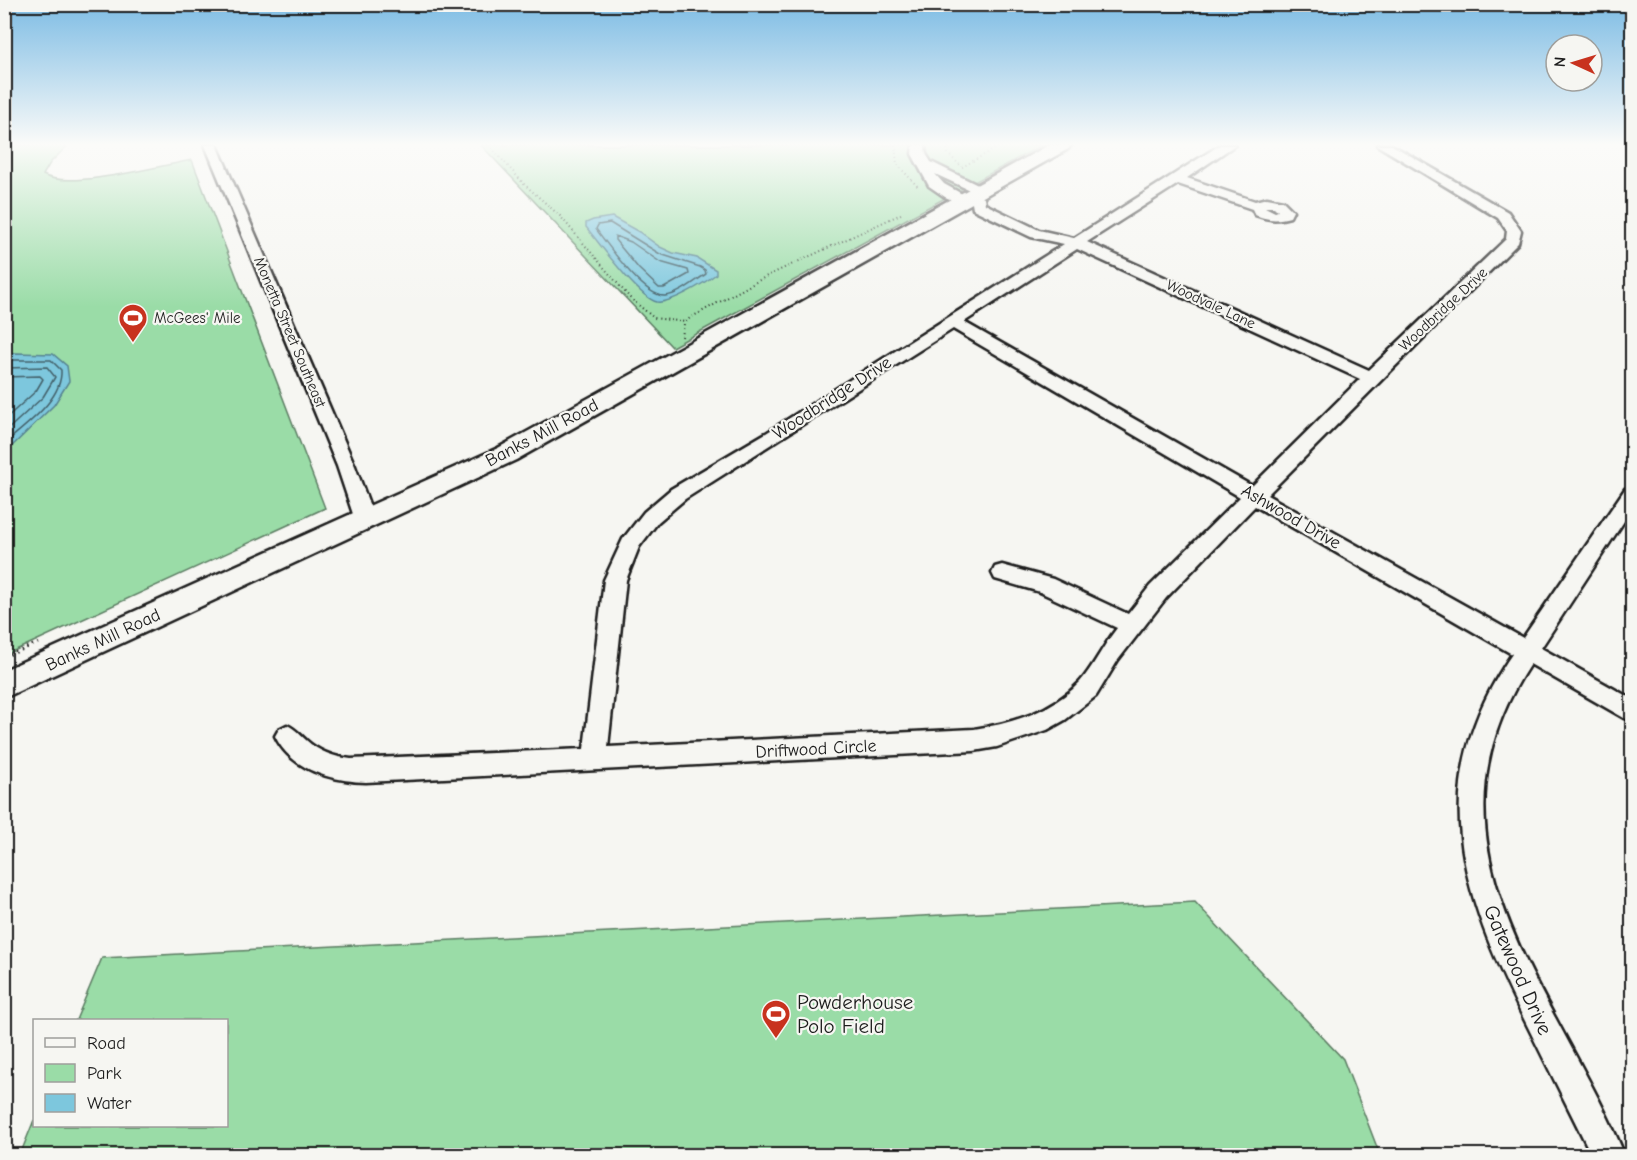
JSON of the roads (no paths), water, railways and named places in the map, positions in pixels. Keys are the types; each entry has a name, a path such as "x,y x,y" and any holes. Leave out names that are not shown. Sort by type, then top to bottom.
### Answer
{"street":[{"name":"Monetta Street Southeast","path":"234,199 346,466 365,520"},
{"name":"Banks Mill Road","path":"4,685 507,454 966,199"},
{"name":"Woodvale Lane","path":"975,199 978,206 1036,234 1049,235 1076,243 1371,378"},
{"name":"Woodbridge Drive","path":"595,760 615,580 623,559 640,530 678,494 772,438 1143,199"},
{"path":"1237,199 1257,206"},
{"name":"Woodbridge Drive","path":"1254,495 1371,378 1503,253 1515,236 1508,220 1478,199"},
{"name":"Ashwood Drive","path":"951,321 1086,401 1632,711"},
{"name":"Gatewood Drive","path":"1609,1155 1504,949 1481,884 1475,854 1472,800 1482,733 1502,688 1632,494"},
{"name":"Driftwood Circle","path":"287,736 295,747 319,764 351,772 848,748 997,736 1039,723 1073,702 1088,688 1131,625 1158,592 1254,495"},
{"path":"1002,573 1046,585 1131,625"}],"water":[{"path":"612,217 660,247 673,253 697,258 716,270 716,274 670,300 657,302 649,298 620,269 586,227 586,223 593,220"},
{"path":"5,354 53,354 67,366 69,381 54,405 5,453"}],"place":[{"name":"McGees' Mile","path":"133,344"},
{"name":"Powderhouse Polo Field","path":"776,1040"}]}
